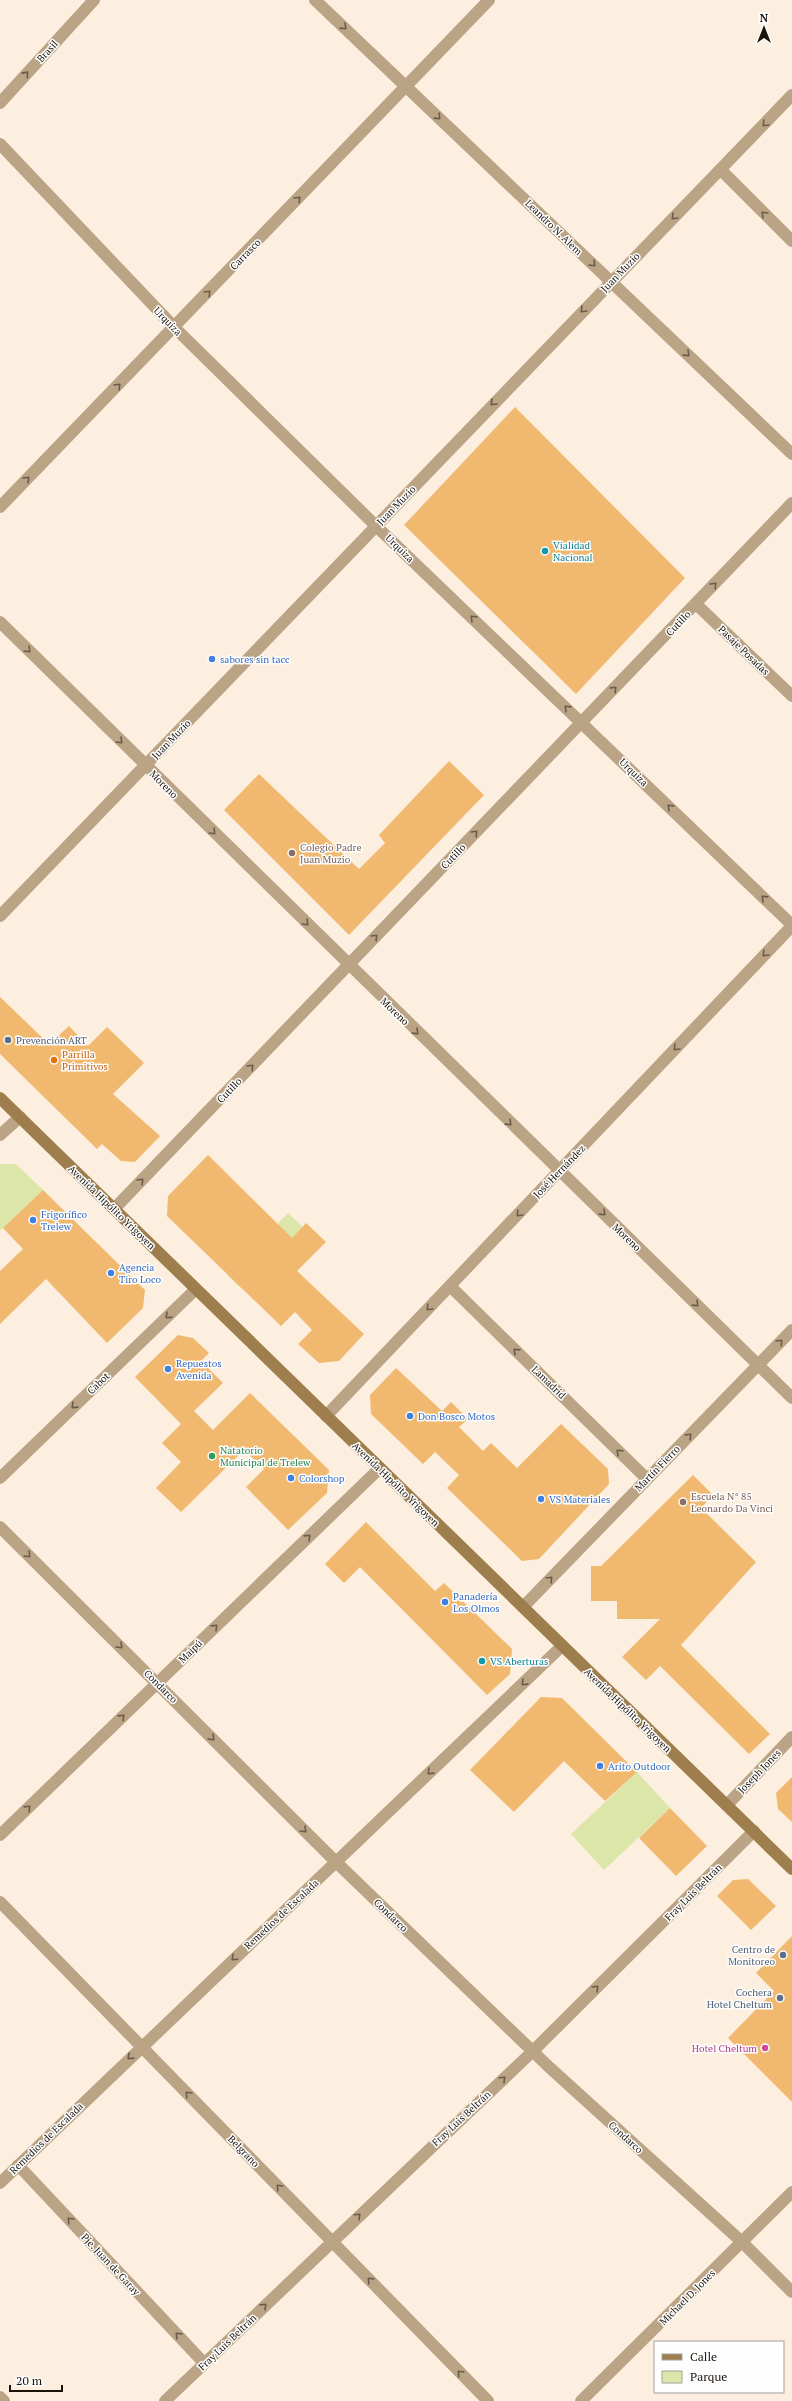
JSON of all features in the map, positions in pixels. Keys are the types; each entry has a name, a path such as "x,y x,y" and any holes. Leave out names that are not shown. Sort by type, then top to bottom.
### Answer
{"main road":[{"name":"Avenida Hipólito Yrigoyen","path":"0,1098 792,1869"}],"street":[{"name":"Brasil","path":"0,103 94,0"},
{"name":"Leandro N. Alem","path":"315,0 792,454"},
{"name":"Carrasco","path":"0,507 175,328 489,0"},
{"name":"Juan Muzio","path":"0,916 792,95"},
{"name":"Urquiza","path":"0,144 175,328 376,526 792,925"},
{"path":"720,170 792,241"},
{"name":"Cutillo","path":"114,1210 792,503"},
{"name":"Pasaje Posadas","path":"696,604 792,696"},
{"name":"Moreno","path":"0,622 348,965 759,1364 792,1398"},
{"name":"José Hernández","path":"326,1416 792,925"},
{"path":"0,1135 20,1117"},
{"name":"Lamadrid","path":"450,1286 647,1479"},
{"name":"Cabot","path":"0,1478 196,1289"},
{"name":"Martín Fierro","path":"523,1607 792,1330"},
{"name":"Maipú","path":"0,1835 380,1468"},
{"name":"Condarco","path":"0,1527 336,1862 533,2051 742,2242 792,2292"},
{"name":"Remedios de Escalada","path":"0,2183 141,2046 562,1646"},
{"name":"Joseph Jones","path":"727,1805 792,1737"},
{"name":"Fray Luis Beltrán","path":"165,2401 533,2051 754,1831"},
{"name":"Belgrano","path":"0,1902 488,2401"},
{"name":"Pje. Juan de Garay","path":"18,2165 204,2363"},
{"name":"Michael D. Jones","path":"581,2401 792,2192"},
{"path":"0,2397 4,2401"}],"green space":[{"path":"0,1164 16,1164 43,1190 0,1231"},
{"path":"288,1213 303,1227 242,1289 227,1275"},
{"path":"637,1772 670,1808 604,1870 571,1834"}],"building":[{"name":"Vialidad Nacional","path":"515,407 685,578 576,694 404,525"},
{"path":"449,761 484,795 349,935 224,810 259,774 359,869 385,843 379,835"},
{"path":"0,997 49,1044 69,1026 88,1046 107,1027 144,1063 113,1094 160,1136 135,1162 121,1161 102,1144 97,1149 0,1054"},
{"path":"208,1155 292,1238 306,1223 326,1242 297,1271 364,1334 339,1361 319,1363 298,1344 312,1330 295,1312 281,1326 167,1216 168,1196"},
{"path":"43,1190 145,1290 143,1308 107,1343 46,1279 0,1324 0,1271 23,1249 3,1228"},
{"path":"178,1335 193,1338 209,1353 201,1361 223,1383 194,1411 213,1430 250,1393 329,1470 327,1493 288,1530 246,1487 264,1469 244,1450 181,1512 156,1488 181,1462 162,1443 181,1424 135,1377"},
{"path":"396,1368 442,1411 451,1402 468,1419 459,1427 483,1451 491,1443 517,1468 561,1424 608,1469 609,1484 539,1559 522,1561 447,1488 459,1475 435,1452 423,1464 371,1414 370,1395"},
{"path":"693,1475 713,1495 701,1508 756,1562 681,1645 770,1734 749,1754 660,1666 646,1680 622,1657 660,1619 617,1619 617,1601 591,1601 591,1566 601,1566"},
{"path":"366,1522 435,1591 444,1583 512,1649 510,1674 487,1695 360,1567 344,1583 325,1564"},
{"path":"541,1697 562,1698 637,1772 605,1801 564,1761 514,1812 470,1770"},
{"path":"792,1777 792,1822 778,1809 776,1793"},
{"path":"670,1808 707,1846 676,1876 639,1838"},
{"path":"748,1879 776,1906 751,1930 717,1896 733,1880"},
{"path":"792,1936 792,2102 728,2038 774,1991 756,1973"}],"place":[{"name":"Vialidad Nacional","path":"545,551"},
{"name":"sabores sin tacc","path":"212,659"},
{"name":"Colegio Padre Juan Muzio","path":"292,853"},
{"name":"Prevención ART","path":"8,1040"},
{"name":"Parrilla Primitivos","path":"54,1060"},
{"name":"Frigorífico Trelew","path":"33,1220"},
{"name":"Agencia Tiro Loco","path":"111,1273"},
{"name":"Repuestos Avenida","path":"168,1369"},
{"name":"Don Bosco Motos","path":"410,1416"},
{"name":"Natatorio Municipal de Trelew","path":"212,1456"},
{"name":"Colorshop","path":"291,1478"},
{"name":"VS Materiales","path":"541,1499"},
{"name":"Escuela N° 85 Leonardo Da Vinci","path":"683,1502"},
{"name":"Panadería Los Olmos","path":"445,1602"},
{"name":"VS Aberturas","path":"482,1661"},
{"name":"Arito Outdoor","path":"600,1766"},
{"name":"Centro de Monitoreo","path":"783,1955"},
{"name":"Cochera Hotel Cheltum","path":"780,1998"},
{"name":"Hotel Cheltum","path":"765,2048"}]}
